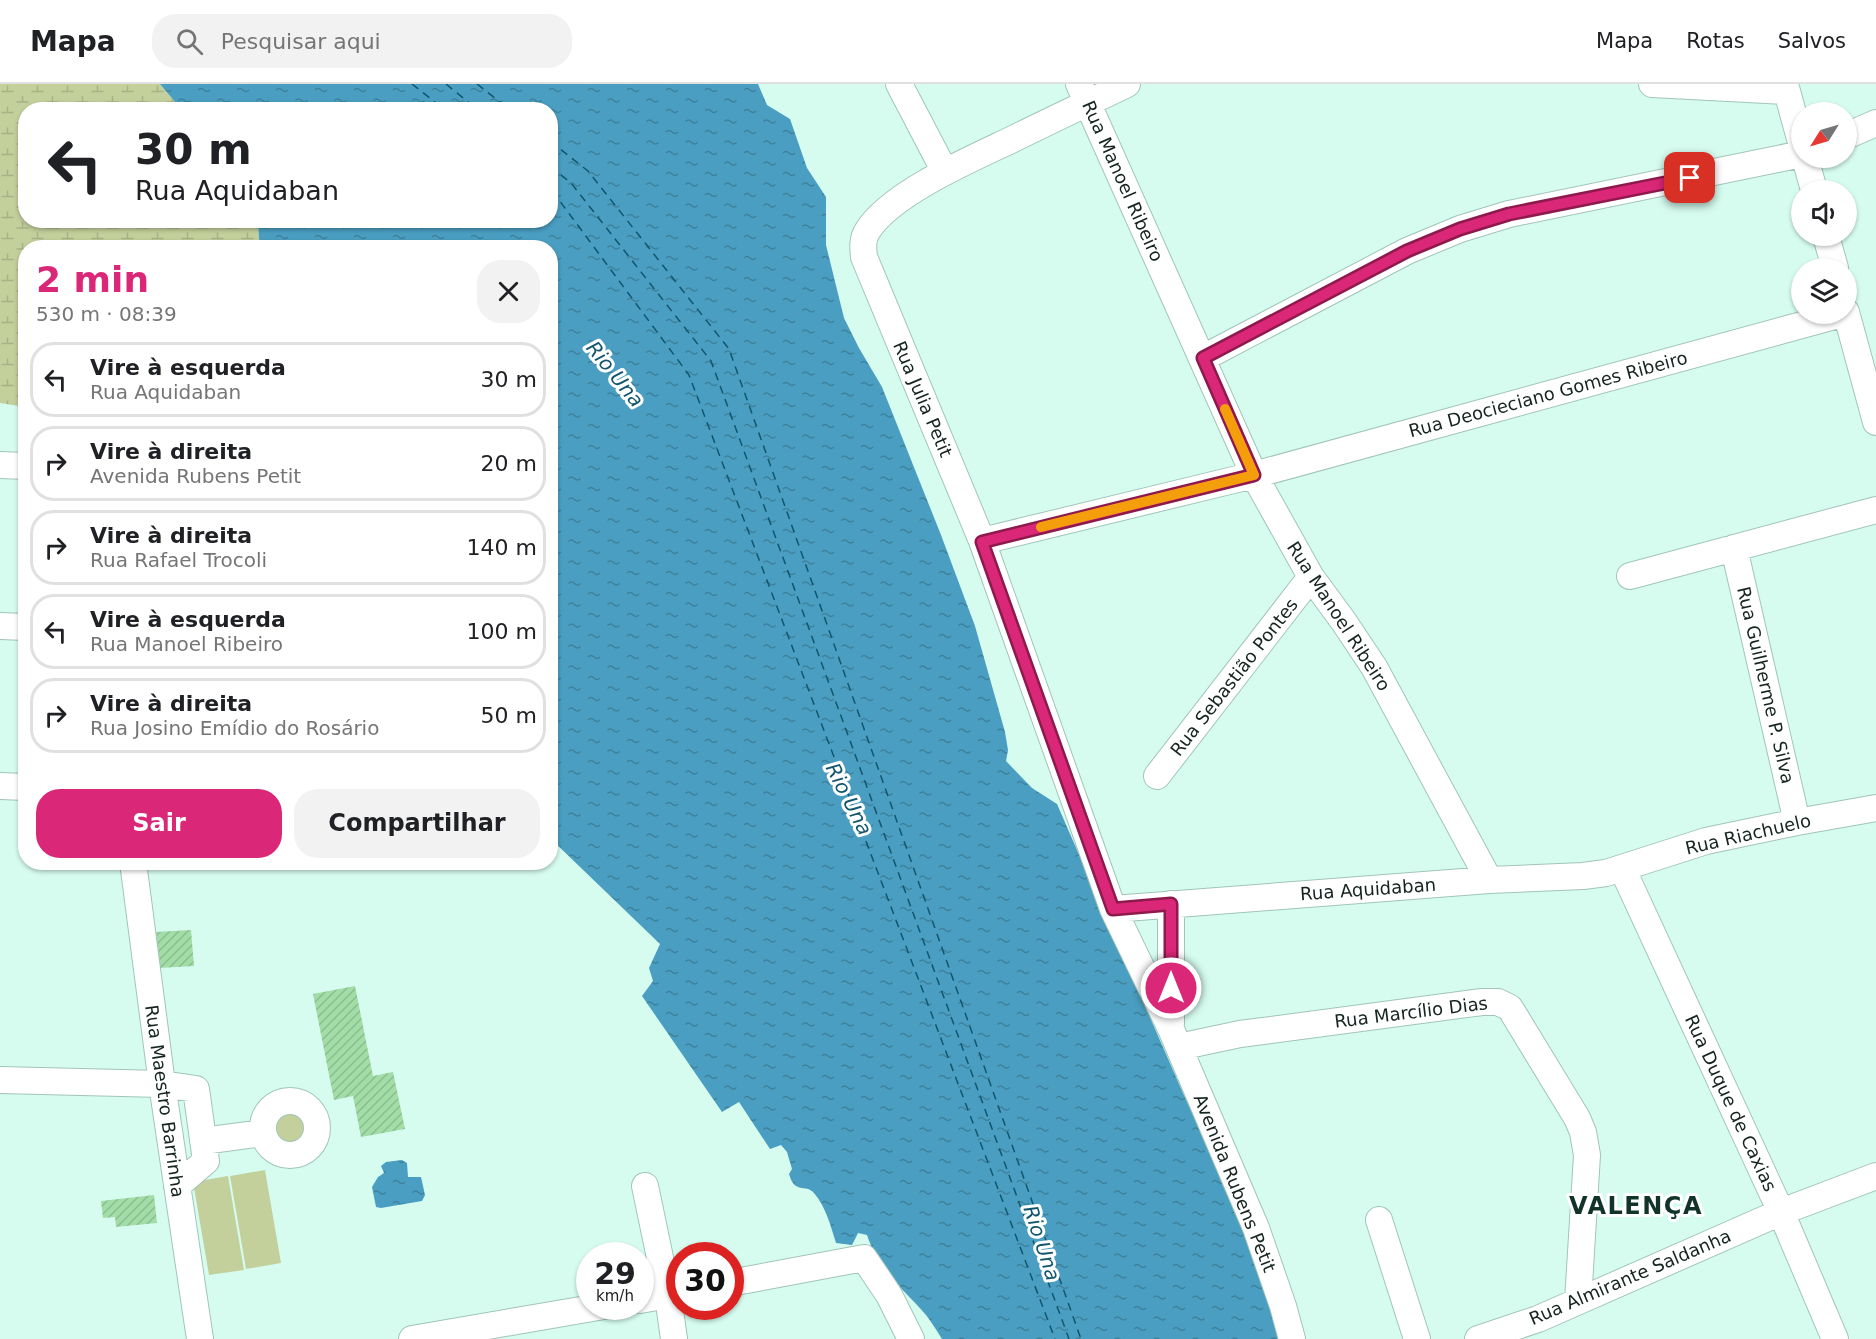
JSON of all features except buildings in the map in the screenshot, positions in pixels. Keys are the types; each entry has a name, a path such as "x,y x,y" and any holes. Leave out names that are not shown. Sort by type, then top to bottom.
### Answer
{"street":[{"path":"899,84 945,172 1083,93 1127,84"},
{"path":"1652,84 1786,88 1791,106"},
{"name":"Rua Manoel Ribeiro","path":"1083,93 1254,475 1311,577 1374,667 1489,880"},
{"path":"1857,131 1876,123"},
{"path":"1203,358 1407,251 1460,229 1509,214 1791,156"},
{"name":"Rua Julia Petit","path":"945,172 888,210 873,223 864,237 864,256 982,542"},
{"name":"Rua Deocieciano Gomes Ribeiro","path":"982,542 1254,475 1805,324"},
{"path":"1849,324 1876,422"},
{"path":"0,465 18,466"},
{"path":"1630,576 1876,510"},
{"name":"Avenida Rubens Petit","path":"982,542 1113,909 1175,1038 1256,1228 1292,1339"},
{"name":"Rua Guilherme P. Silva","path":"1734,548 1797,822"},
{"name":"Rua Sebastião Pontes","path":"1157,776 1311,577"},
{"path":"0,626 18,627"},
{"path":"0,786 18,787"},
{"name":"Rua Riachuelo","path":"1622,868 1706,841 1876,808"},
{"name":"Rua Aquidaban","path":"1113,909 1489,880 1583,876 1622,868"},
{"name":"Rua Duque de Caxias","path":"1622,868 1781,1212 1835,1339"},
{"name":"Rua Maestro Barrinha","path":"134,870 162,1084 200,1339"},
{"name":"Avenida Rubens Petit","path":"1171,904 1175,1038"},
{"name":"Rua Marcílio Dias","path":"1175,1038 1240,1034 1482,1002 1503,1004 1510,1008 1583,1132 1587,1163 1578,1301"},
{"path":"0,1080 162,1084 196,1089 206,1161 177,1186"},
{"path":"203,1141 263,1133"},
{"name":"Rua Almirante Saldanha","path":"1478,1339 1539,1329 1578,1301 1781,1212 1876,1176"},
{"path":"645,1186 666,1264"},
{"path":"1379,1220 1417,1339"},
{"path":"744,1280 864,1258 889,1295 911,1339"},
{"path":"412,1339 576,1311"},
{"path":"674,1320 674,1339"}],"green space":[{"path":"0,84 160,84 175,102 18,102 18,228 258,228 260,240 18,240 18,406 0,403"},
{"path":"290,1114 301,1118 305,1129 301,1140 290,1144 279,1140 275,1129 279,1118"},
{"path":"265,1170 281,1263 246,1269 230,1176"},
{"path":"228,1176 244,1270 209,1275 193,1182"}],"water":[{"name":"Rio Una","path":"160,84 758,84 767,105 790,119 807,168 826,197 826,245 844,318 882,387 975,626 1005,732 1008,750 1006,761 1032,788 1057,804 1270,1286 1280,1339 942,1339 926,1315 885,1269 867,1235 858,1233 852,1245 836,1243 822,1204 811,1190 797,1187 791,1180 789,1174 792,1169 787,1152 781,1145 770,1149 739,1102 722,1112 642,996 653,981 649,968 660,944 558,846 558,240 259,239 258,228 558,228 558,102 175,102"},
{"path":"402,1160 407,1163 408,1177 421,1177 425,1195 422,1201 376,1207 372,1187 378,1177 384,1173 381,1166 386,1162"}],"ferry route":[{"path":"412,84 435,102"},
{"path":"446,84 468,102"},
{"path":"477,84 500,102"},
{"path":"558,147 588,171 729,349 1081,1339"},
{"path":"558,172 571,183 711,361 1069,1339"},
{"path":"558,199 689,375 1055,1339"}],"slow traffic":[{"path":"1041,527 1254,475 1225,409"}],"district":[{"name":"VALENÇA","path":"1636,1206"}],"route":[{"path":"1171,988 1171,904 1113,909 982,542 1254,475 1203,358 1407,251 1460,229 1509,214 1690,178"}]}
